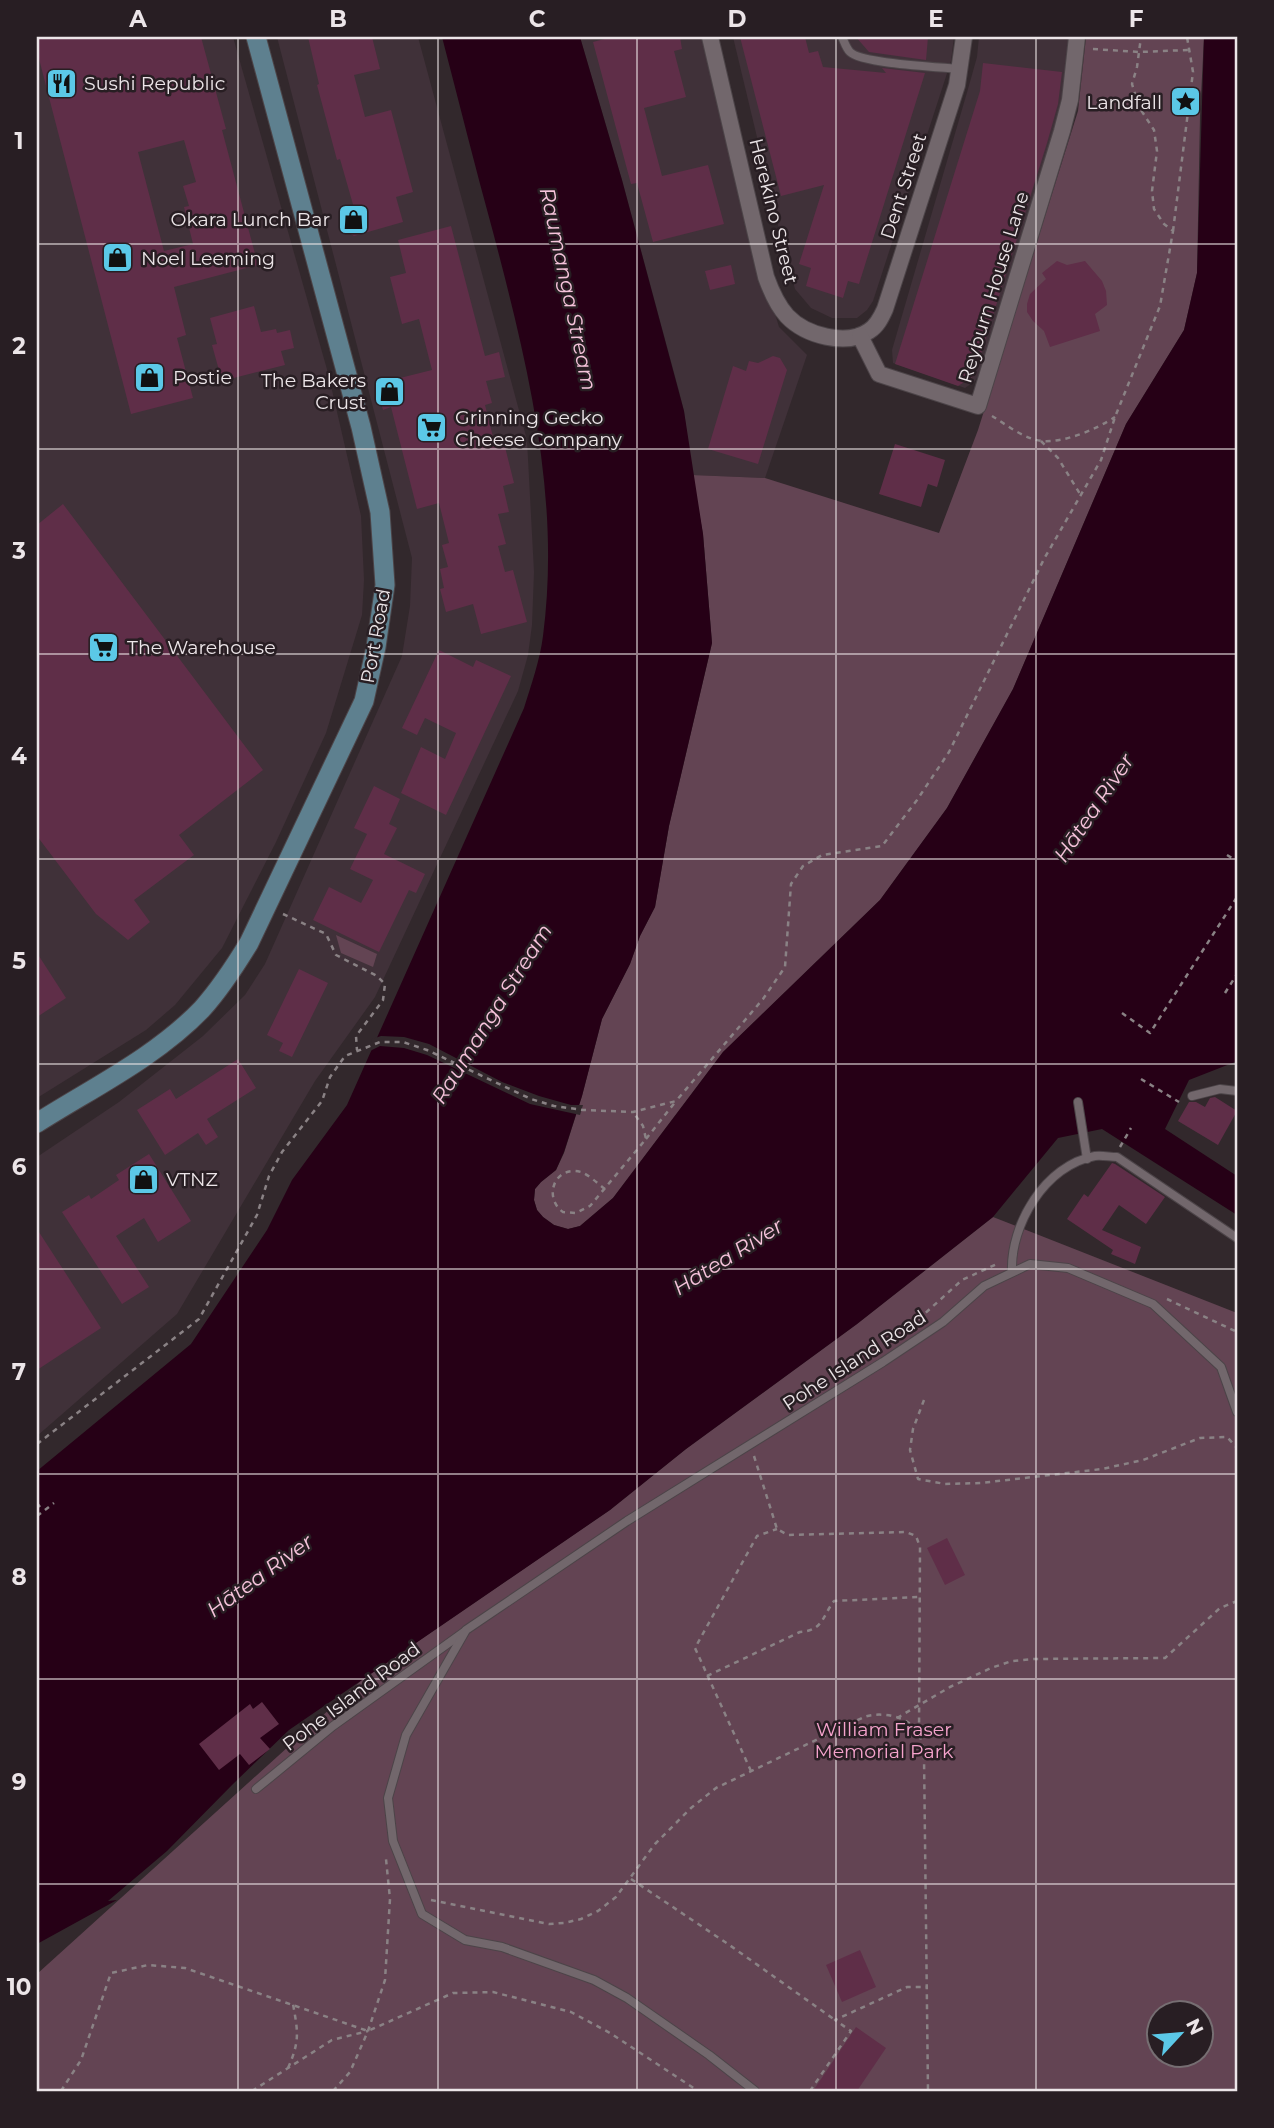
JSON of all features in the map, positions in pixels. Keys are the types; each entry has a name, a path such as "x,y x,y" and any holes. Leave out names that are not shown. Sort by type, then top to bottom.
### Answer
{"main road":[{"name":"Port Road","path":"37,1123 126,1068 183,1027 202,1009 235,967 249,943 364,701 376,647 385,585 380,512 361,427 256,37"}],"street":[{"name":"Herekino Street","path":"710,37 766,277 772,292 788,317 802,327 833,338 850,339 860,336"},
{"name":"Dent Street","path":"860,336 871,330 885,309 961,69 964,37"},
{"name":"Reyburn House Lane","path":"860,336 879,374 978,406 1062,131 1070,100 1076,43"}],"lane":[{"path":"842,37 849,51 858,56 961,69"},
{"path":"1192,1096 1220,1089 1237,1091"},
{"path":"1078,1102 1087,1158"},
{"path":"1012,1272 1011,1259 1017,1232 1035,1198 1055,1177 1078,1161 1097,1156 1117,1157 1237,1238"},
{"name":"Pohe Island Road","path":"256,1789 333,1726 466,1630 627,1521 943,1322 984,1286 1030,1264 1068,1268 1153,1304 1221,1367 1237,1412"},
{"name":"Pohe Island Road","path":"466,1630 406,1734 388,1798 393,1841 422,1914 465,1940 502,1947 594,1980 709,2055 755,2091"}],"path":[{"path":"1141,37 1132,83 1139,107 1154,130 1157,150 1152,191 1154,209 1164,225 1173,231"},
{"path":"604,1189 586,1175 573,1171 560,1174 555,1180 552,1195 558,1209 563,1212 576,1213 590,1206 763,999 785,967 791,884 803,866 822,855 882,846 917,800 949,752 1033,581 1101,460 1115,416 1160,306 1173,231 1193,72 1187,37"},
{"path":"1076,43 1139,52 1188,50"},
{"path":"978,406 1019,433 1041,441 1058,458 1080,495"},
{"path":"1041,441 1083,433 1115,416"},
{"path":"1227,855 1237,861"},
{"path":"1122,1013 1150,1033 1237,898"},
{"path":"266,906 326,934 336,955 377,976 385,984 383,1000 356,1036 357,1051"},
{"path":"1224,993 1237,974"},
{"path":"37,1444 199,1319 257,1215 269,1176 282,1152 322,1101 330,1077 345,1056 380,1042 403,1042 427,1050 531,1099 554,1106 633,1112 676,1101"},
{"path":"1141,1079 1179,1102"},
{"path":"633,1112 643,1126 646,1139"},
{"path":"1118,1150 1131,1128"},
{"path":"907,1330 962,1280 1011,1259"},
{"path":"1164,1297 1237,1332"},
{"path":"924,1400 913,1429 910,1450 918,1479 945,1484 981,1483 1102,1469 1143,1460 1200,1438 1227,1437 1237,1448"},
{"path":"750,1445 777,1529 788,1535 906,1532 916,1536 920,1547 919,1734 924,1756 928,2091"},
{"path":"37,1503 43,1511"},
{"path":"37,1517 54,1503"},
{"path":"751,1771 695,1648 757,1536 777,1529"},
{"path":"707,1676 800,1632 810,1632 823,1621 834,1601 920,1597"},
{"path":"897,1718 950,1687 1012,1661 1165,1658 1220,1608 1237,1601"},
{"path":"389,1888 535,1922 549,1924 581,1919 598,1911 616,1897 655,1844 691,1808 716,1788 873,1714 909,1723 919,1734"},
{"path":"333,2091 350,2072 368,2031 385,1980 390,1899 385,1847"},
{"path":"631,1879 729,1944 851,2031 810,2091"},
{"path":"61,2091 81,2060 111,1973 148,1965 185,1968 368,2031"},
{"path":"835,2020 907,1987 928,1987"},
{"path":"252,2091 332,2040 368,2031 453,1993 493,1992 571,2012 610,2033 698,2091"},
{"path":"287,2068 297,2048 293,2004"}],"shaded area":[{"path":"37,37 233,37 328,373 361,516 364,580 362,615 326,733 276,842 222,948 175,1005 146,1030 37,1098"},
{"path":"277,37 418,37 527,440 534,572 528,655 518,691 375,997 315,1081 177,1314 37,1436 37,1157 119,1102 203,1036 245,995 265,964 402,656 410,606 412,558"},
{"path":"580,37 708,37 760,265 779,327 807,355 765,478 692,475 679,391"},
{"path":"733,37 954,37 951,61 873,301 857,318 832,318 811,308 795,289"},
{"path":"979,37 1075,37 1072,71 982,371 975,381 965,388 893,363 892,350 977,57"}],"green space":[{"path":"1086,37 1204,37 1197,273 1184,330 1126,424 1013,689 947,808 880,900 723,1052 613,1198 580,1226 568,1229 554,1225 537,1210 535,1189 556,1170 564,1153 602,1019 655,907 669,826 712,643 703,534 692,475 765,478 939,533 978,430 1078,111"},
{"path":"336,935 377,954 373,967 341,953"},
{"name":"William Fraser Memorial Park","path":"993,1217 1237,1313 1237,2091 37,2091 37,1974 363,1679 610,1510 686,1449 857,1324"}],"water":[{"path":"442,37 580,37 622,180 684,411 703,534 712,643 669,826 655,907 602,1019 564,1152 556,1170 535,1189 537,1210 554,1225 568,1229 580,1226 613,1198 723,1052 880,900 947,808 1013,689 1126,424 1184,330 1197,273 1204,37 1237,37 1237,1056 1235,1062 1189,1080 1165,1129 1237,1176 1237,1215 1102,1129 1058,1138 993,1217 857,1324 686,1449 610,1510 289,1730 167,1851 108,1901 117,1900 37,1944 37,1471 191,1344 267,1230 292,1180 347,1105 524,708 540,654 547,585 548,534 538,433 506,282"}],"pier":[{"path":"381,1036 404,1037 429,1044 502,1082 539,1096 571,1105 583,1105 580,1115 530,1104 427,1055 404,1048 380,1046 366,1053 372,1039"}],"building":[{"path":"37,37 201,37 226,129 222,130 258,265 174,287 186,335 177,338 193,398 131,414 37,51","holes":["184,140 196,182 183,186 189,206 184,207 193,244 164,251 138,152"]},
{"path":"308,37 372,37 380,69 354,75 365,117 391,110 413,192 396,197 403,222 354,236 344,230 339,212 354,208 340,159 337,160 317,85 319,84"},
{"path":"612,37 680,37 682,49 674,51 686,97 644,108 662,176 708,165 724,224 653,242 637,183 631,184 593,42"},
{"path":"740,37 805,37 809,53 818,51 823,67 886,73 882,68 925,73 859,284 848,281 843,298 806,286 811,268 799,264 824,185 781,196"},
{"path":"856,37 928,37 926,60 869,52"},
{"path":"983,63 1062,72 1058,104 1047,143 974,376 958,386 895,364 980,91"},
{"path":"451,226 485,356 499,352 505,377 486,381 492,403 485,405 495,445 504,443 514,483 503,486 509,512 498,514 506,544 498,546 505,572 513,570 527,622 481,634 473,604 446,612 440,589 444,588 440,569 448,567 442,545 449,543 439,503 417,509 391,407 383,410 376,384 432,370 419,319 402,324 390,277 406,273 398,240"},
{"path":"1057,261 1067,265 1085,261 1102,281 1107,305 1095,314 1100,331 1050,347 1044,331 1027,312 1027,304 1030,294 1046,279 1042,273"},
{"path":"731,265 735,284 710,290 705,271"},
{"path":"254,306 261,332 290,330 294,348 281,351 285,365 222,381 212,345 217,344 210,318"},
{"path":"773,356 780,358 787,370 758,464 708,449 733,366 746,371 749,361 758,363"},
{"path":"895,444 945,460 937,487 928,484 921,507 879,494"},
{"name":"The Warehouse","path":"63,504 263,770 179,835 194,855 134,900 150,922 128,940 96,914 37,836 37,525"},
{"path":"439,650 473,667 476,660 511,676 446,815 401,793 421,747 445,759 456,733 425,718 417,735 402,728"},
{"path":"374,786 400,799 389,824 397,828 384,854 425,874 416,893 409,890 379,952 313,920 329,887 361,903 373,880 350,869 367,834 354,828"},
{"path":"37,953 66,998 37,1017"},
{"path":"299,969 328,983 292,1057 279,1051 283,1043 267,1035"},
{"path":"238,1059 256,1088 207,1119 218,1137 206,1145 198,1133 165,1155 137,1110 170,1089 176,1099"},
{"path":"1215,1097 1237,1111 1218,1145 1178,1121 1189,1102 1205,1107 1210,1098"},
{"path":"149,1154 191,1221 158,1242 144,1218 116,1236 149,1287 122,1304 62,1212 89,1195 91,1199 119,1180 116,1175"},
{"path":"1112,1163 1165,1197 1146,1224 1119,1205 1102,1230 1141,1247 1135,1264 1111,1254 1113,1250 1067,1219 1084,1194 1088,1197"},
{"path":"37,1229 101,1328 37,1370"},
{"path":"947,1538 965,1575 945,1585 927,1548"},
{"path":"262,1702 279,1724 260,1738 270,1749 249,1765 240,1754 219,1770 199,1744 250,1704 253,1709"},
{"path":"860,1950 876,1987 842,2002 826,1965"},
{"path":"856,2027 886,2048 857,2091 813,2091"}],"place":[{"name":"Sushi Republic","path":"61,83"},
{"name":"Landfall","path":"1185,102"},
{"name":"Okara Lunch Bar","path":"353,219"},
{"name":"Noel Leeming","path":"118,258"},
{"name":"Postie","path":"150,377"},
{"name":"The Bakers Crust","path":"389,391"},
{"name":"Grinning Gecko Cheese Company","path":"432,428"},
{"name":"The Warehouse","path":"104,647"},
{"name":"VTNZ","path":"143,1179"}],"water label":[{"name":"Raumanga Stream","path":"568,289"},
{"name":"Hātea River","path":"1094,808"},
{"name":"Raumanga Stream","path":"492,1014"},
{"name":"Hātea River","path":"728,1257"},
{"name":"Hātea River","path":"260,1576"}]}
